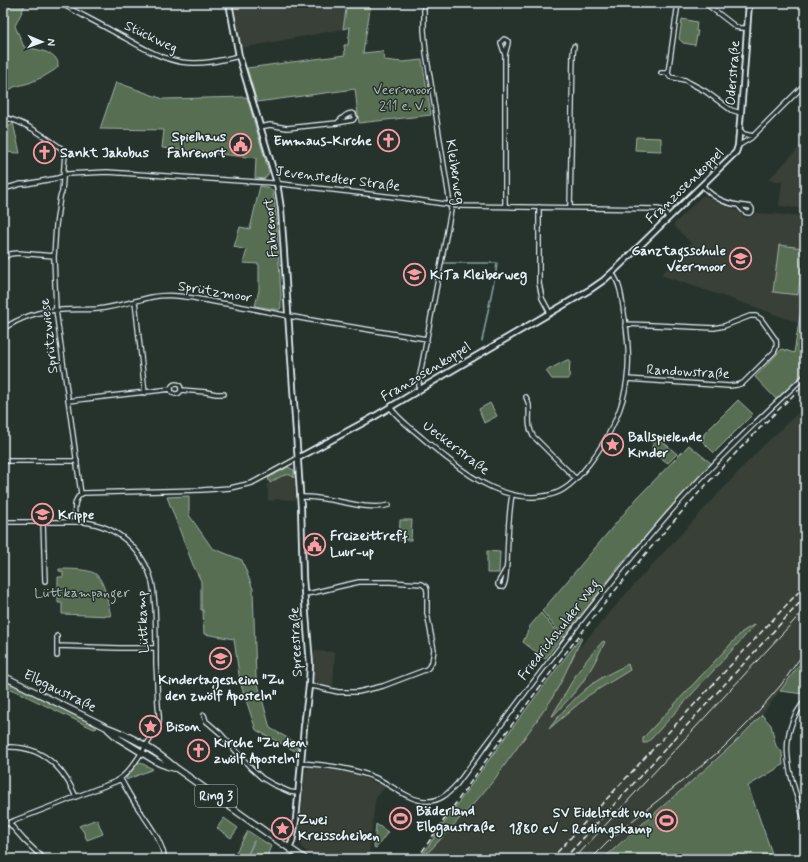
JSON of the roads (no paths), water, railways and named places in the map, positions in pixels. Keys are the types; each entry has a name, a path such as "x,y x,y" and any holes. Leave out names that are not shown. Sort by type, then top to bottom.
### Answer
{"main road":[{"name":"Elbgaustraße","path":"3,676 106,727 122,733 166,760 273,838 305,859"},
{"name":"Elbgaustraße","path":"106,727 118,738 163,765 176,768"}],"street":[{"name":"Stückweg","path":"60,3 148,50 174,60 182,62 208,63 239,56"},
{"name":"Fahrenort","path":"229,3 239,56 277,183 281,209 298,458"},
{"name":"Kleiberweg","path":"419,390 418,380 451,210 426,50 424,3"},
{"path":"678,3 668,73 670,77 685,80 731,110 741,113"},
{"path":"705,3 736,26 740,28 747,28"},
{"name":"Oderstraße","path":"738,146 749,3"},
{"path":"570,207 574,46"},
{"path":"505,55 505,206"},
{"path":"662,73 668,73"},
{"name":"Franzosenkoppel","path":"81,494 230,488 252,482 372,418 591,289 612,273 736,152 738,146 753,136 805,84"},
{"path":"260,127 270,125 287,128 337,124 353,120 355,117 354,114 349,113 337,124"},
{"name":"Sprützwiese","path":"3,117 29,127 63,150 65,154 64,176 57,221 54,256 56,310 81,494"},
{"path":"739,129 744,134 753,136"},
{"name":"Jevenstedter Straße","path":"3,189 72,174 107,172 277,183 459,206 657,209 662,210 669,218"},
{"path":"702,186 714,196 728,203 739,206"},
{"path":"539,207 538,283 542,298 550,313"},
{"path":"3,258 10,254 18,253 54,256"},
{"name":"Ueckerstraße","path":"390,407 403,422 462,470 485,484 512,495 534,497 549,495 564,489 576,480 585,470 606,440 620,408 627,379 628,352 625,324 618,284 612,273"},
{"name":"Sprützmoor","path":"3,329 24,318 44,312 56,310 95,309 159,295 181,296 426,339"},
{"path":"135,301 145,393"},
{"name":"Randowstraße","path":"625,324 652,324 714,328 753,316 761,319 776,340 776,349 774,352 745,381 737,385 723,386 627,379"},
{"name":"Friedrichshulder Weg","path":"301,763 338,767 362,773 382,781 417,800 435,800 448,794 565,640 664,519 719,458 805,376"},
{"path":"171,390 174,385 177,384 181,390"},
{"path":"68,401 171,390"},
{"path":"171,390 172,393 176,395 179,394 181,390"},
{"path":"181,390 224,394"},
{"path":"526,397 529,405 529,425 533,436 576,480"},
{"name":"Spreestraße","path":"289,848 294,837 310,664 304,594 298,458"},
{"path":"3,461 77,461"},
{"path":"75,522 76,501 81,494"},
{"path":"506,569 510,504 512,495"},
{"path":"300,497 372,507 383,507 389,505"},
{"name":"Lüttkamp","path":"3,522 92,523 113,531 124,538 134,548 148,570 153,584 156,625 159,722 154,733 129,770 113,783 3,825"},
{"path":"43,522 44,581"},
{"path":"304,594 359,582 422,584 427,588 427,614 434,650 432,662 425,670 370,690 345,692 309,686"},
{"path":"57,636 57,656"},
{"path":"57,646 156,648"},
{"path":"805,701 794,718 787,745 787,754 791,777 805,822"},
{"path":"204,715 206,722 224,736 251,768 262,778 290,792 298,793"},
{"path":"8,747 26,749 49,759 64,775 76,797"},
{"path":"120,778 134,802 156,834 162,845 165,859"},
{"path":"9,823 44,859"}],"waterway":[{"path":"442,263 497,263 482,341"},
{"path":"246,859 254,841"}],"tram line":[{"path":"574,859 805,609"},
{"path":"591,859 632,821 723,748 748,723 781,685 805,651"}],"railway":[{"path":"417,859 551,672 647,552 750,438 805,384"},
{"path":"551,859 805,585"},
{"path":"564,859 805,597"}],"place":[{"name":"Emmaus-Kirche","path":"388,141"},
{"name":"Spielhaus Fahrenort","path":"241,145"},
{"name":"Sankt Jakobus","path":"45,153"},
{"name":"Ganztagsschule Veermoor","path":"741,259"},
{"name":"KiTa Kleiberweg","path":"414,275"},
{"name":"Ballspielende Kinder","path":"612,445"},
{"name":"Krippe","path":"42,515"},
{"name":"Freizeittreff Luur-up","path":"314,544"},
{"name":"Kindertagesheim \"Zu den zwölf Aposteln\"","path":"221,658"},
{"name":"Bison","path":"151,727"},
{"name":"Kirche \"Zu den zwölf Aposteln\"","path":"198,751"},
{"name":"Bäderland Elbgaustraße","path":"401,819"},
{"name":"SV Eidelstedt von 1880 eV - Redingskamp","path":"667,821"},
{"name":"Zwei Kreisscheiben","path":"283,828"}],"park label":[{"name":"Veermoor 211 e. V.","path":"403,98"},
{"name":"Lüttkampanger","path":"82,593"}]}
